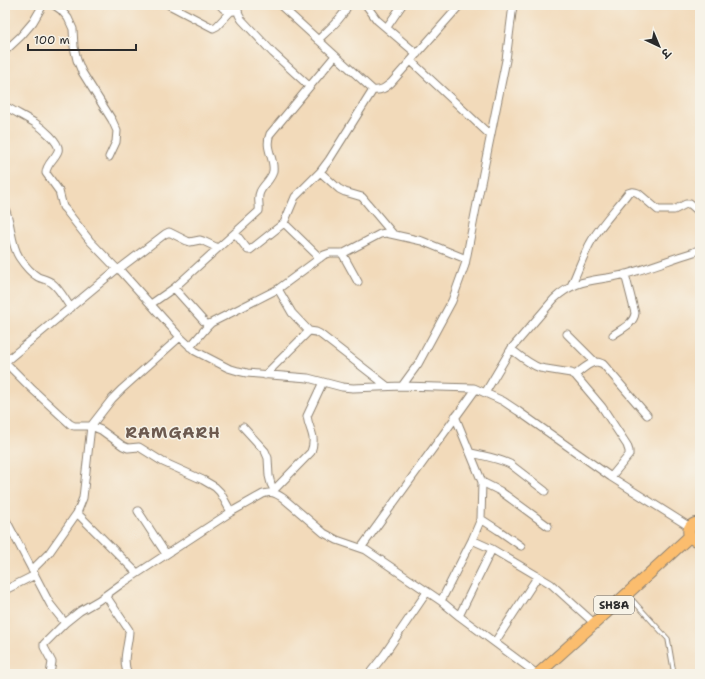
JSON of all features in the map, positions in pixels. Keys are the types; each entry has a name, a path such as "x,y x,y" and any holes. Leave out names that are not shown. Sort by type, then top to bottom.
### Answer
{"main road":[{"path":"693,529 692,539 700,541"},
{"name":"SH8A","path":"538,674 658,566 693,529"}],"street":[{"path":"5,51 33,22 43,5"},
{"path":"54,5 68,18 73,29 74,47 82,72 112,120 117,131 116,142 109,157"},
{"path":"169,5 212,28 217,26 230,12 238,8 240,17 258,37 309,86"},
{"path":"220,5 225,10 230,12"},
{"path":"280,5 373,90 382,90 386,88 460,5"},
{"path":"318,40 344,14 347,9 347,5"},
{"path":"366,5 377,20 417,54"},
{"path":"387,28 402,5"},
{"path":"405,386 452,301 465,265 506,60 513,5"},
{"path":"151,304 174,288 259,210 258,196 273,172 268,143 270,134 335,56"},
{"path":"411,61 490,135"},
{"path":"235,233 248,250 250,250 284,223 295,198 320,172 373,90"},
{"path":"5,106 35,123 55,141 58,152 46,169 46,173 59,191 63,207 90,241 195,351 228,368 242,372 308,378 342,387 405,386 475,388 503,401 611,477 693,529"},
{"path":"320,172 339,189 362,198 393,234"},
{"path":"571,286 583,256 592,240 628,194 635,191 658,210 674,210 686,204 690,204 700,213"},
{"path":"5,209 10,222 15,251 38,277 50,281 57,287 71,308"},
{"path":"284,223 320,258"},
{"path":"218,248 203,240 190,242 169,232 165,234 118,269 5,362 70,424 74,426 91,426 105,433 123,446 128,448 139,447 163,462 209,483 220,492 231,512"},
{"path":"190,347 208,326 215,321 278,289 330,252 347,252 380,234 393,234 422,241 466,259"},
{"path":"485,393 511,349 561,292 580,283 625,274 700,249"},
{"path":"342,253 358,282"},
{"path":"613,335 630,323 634,318 635,313 625,274"},
{"path":"174,288 208,326"},
{"path":"278,289 292,313 309,331 320,334 387,386"},
{"path":"265,375 309,331"},
{"path":"567,334 595,362"},
{"path":"5,590 33,572 49,553 77,513 83,498 91,426 112,399 122,389 180,337"},
{"path":"511,349 531,365 575,375 607,414 627,445 629,451 629,455 611,477"},
{"path":"575,375 591,364 601,362 647,415"},
{"path":"50,674 52,662 44,647 44,644 64,623 231,512 263,494 273,491 311,452 313,439 307,416 323,382"},
{"path":"361,548 475,388"},
{"path":"441,602 481,520 482,482 456,416"},
{"path":"243,427 265,451 268,458 269,476 273,491 324,533 336,540 366,550 441,602 538,674"},
{"path":"471,453 496,458 510,464 545,491"},
{"path":"482,482 500,491 548,526"},
{"path":"138,511 166,554"},
{"path":"77,513 137,574"},
{"path":"5,518 50,604 64,623"},
{"path":"481,520 521,546"},
{"path":"472,540 492,548 551,584 594,623"},
{"path":"459,616 492,548"},
{"path":"495,642 538,576"},
{"path":"369,674 384,655 427,592"},
{"path":"106,596 130,630 124,660 128,674"}],"lane":[{"path":"627,594 668,639 674,674"}],"district":[{"name":"RAMGARH","path":"173,432"}]}
